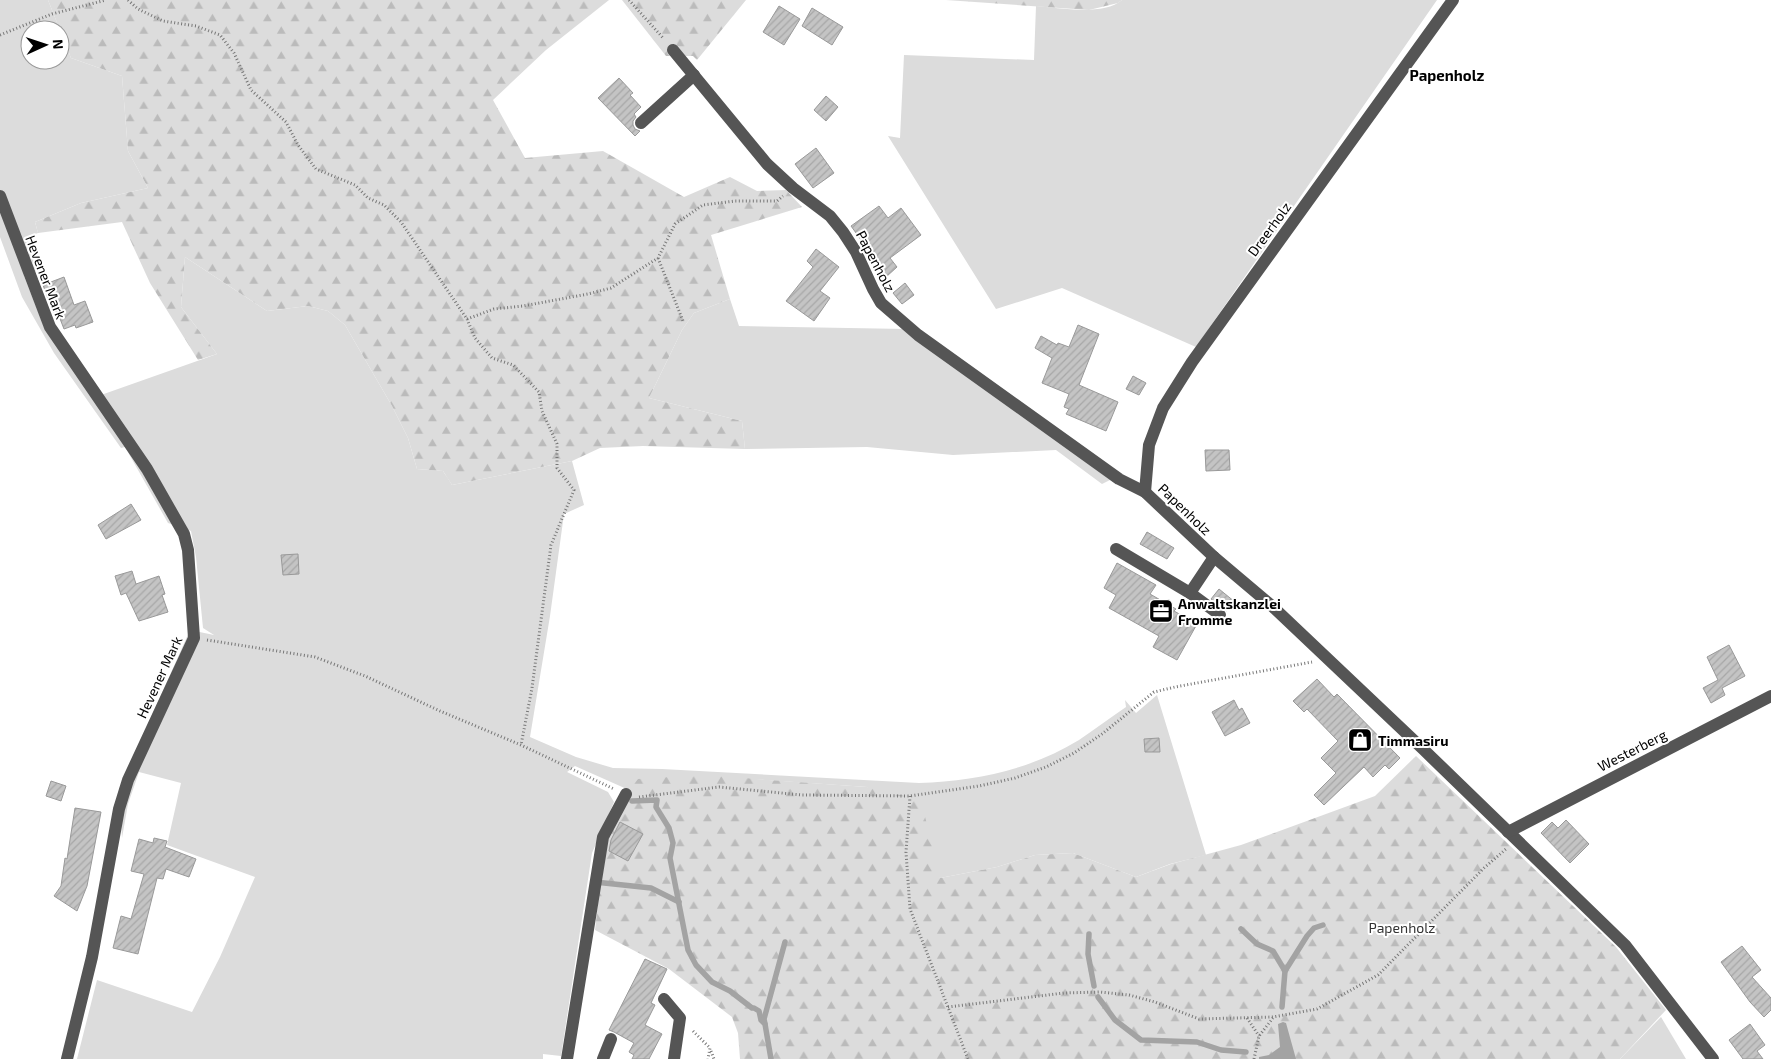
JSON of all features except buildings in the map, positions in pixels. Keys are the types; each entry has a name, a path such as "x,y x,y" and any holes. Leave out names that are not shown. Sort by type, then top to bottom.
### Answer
{"street":[{"name":"Dreerholz","path":"1145,492 1149,445 1163,408 1192,362 1453,0"},
{"name":"Papenholz","path":"673,50 767,164 793,188 830,216 844,232 881,302 918,335 1119,479 1145,492 1214,557 1272,606 1625,945 1706,1057"},
{"path":"641,123 694,74"},
{"name":"Hevener Mark","path":"0,196 50,328 147,469 184,534 190,559 194,638 126,787 119,809 92,957 67,1059"},
{"path":"1116,550 1190,594 1220,615"},
{"path":"1190,594 1214,557"},
{"name":"Westerberg","path":"1512,836 1771,696"},
{"path":"567,1059 603,837 626,794"},
{"path":"664,998 680,1018 674,1059"},
{"path":"603,1059 611,1039"}],"path":[{"path":"0,35 52,14 106,0"},
{"path":"128,0 138,9 163,21 196,26 220,35 234,53 251,90 286,122 298,145 316,169 354,185 368,198 384,205 401,222 467,319 475,338 492,358 513,364 539,392 542,411 556,444 557,468 574,490 551,545 532,688 521,745"},
{"path":"629,0 673,50"},
{"path":"467,319 494,309 588,294 611,288 658,258 675,224 703,205 735,201 777,200 793,188"},
{"path":"658,258 683,321"},
{"path":"194,638 315,657 365,676 626,794 641,798 719,787 802,795 910,796 979,786 1015,778 1046,767 1074,753 1102,734 1154,692 1329,659"},
{"path":"910,796 906,852 910,909 968,1059"},
{"path":"948,1007 1064,992 1100,992 1138,998 1199,1019 1273,1017 1317,1009 1378,976 1484,868 1512,836"},
{"path":"1254,1059 1259,1036 1273,1017"},
{"path":"680,1018 710,1048 714,1059"},
{"path":"1246,1018 1259,1036"},
{"path":"708,1059 710,1048"}],"green space":[{"path":"0,0 48,0 56,20 20,20 20,70 70,70 70,55 71,58 122,76 128,151 148,188 81,203 35,222 38,233 27,237 38,270 24,276 44,327 101,395 217,354 181,307 185,257 267,311 308,306 328,311 345,325 392,406 408,438 417,469 443,471 452,485 572,461 584,505 564,514 550,616 530,737 576,757 613,768 919,783 940,782 1002,772 1041,759 1079,740 1126,707 1125,700 1136,713 1157,695 1206,855 1170,864 1136,877 1073,853 1035,855 997,867 940,878 867,787 752,779 629,790 575,766 567,772 608,792 614,802 592,853 561,1056 543,1054 543,1059 77,1059 97,980 192,1012 220,957 255,877 167,845 181,783 139,772 128,804 122,838 119,789 190,630 214,635 203,628 196,557 191,531 168,523 125,447 121,448 54,353 22,297 0,237"},
{"path":"48,0 609,0 546,50 493,100 525,158 603,151 684,197 730,177 757,191 786,190 802,207 711,235 730,299 694,313 682,330 649,398 742,421 745,449 643,446 600,448 572,461 452,485 443,471 417,469 408,438 392,406 345,325 328,311 308,306 267,311 185,257 181,307 217,354 198,360 150,283 122,222 38,233 35,222 81,203 148,188 128,151 122,76 71,58 70,20 56,20"},
{"path":"622,0 746,0 697,60 693,56 666,56"},
{"path":"946,0 1122,0 1118,3 1089,10"},
{"path":"1122,0 1437,0 1196,347 1062,288 996,309 888,136 900,138 904,55 1034,60 1036,6 1081,10 1104,8"},
{"path":"730,299 739,326 906,329 1110,480 1102,484 1056,450 953,455 867,447 745,449 742,421 649,398 682,330 694,313"},
{"name":"Papenholz","path":"1416,756 1616,947 1666,1010 1620,1059 740,1059 738,1033 732,1017 669,969 595,930 604,849 629,790 638,779 701,775 867,787 921,800 940,878 997,867 1035,855 1073,853 1136,877 1171,864 1241,845 1375,796"},
{"path":"1661,1017 1686,1059 1620,1059"}],"shaded area":[{"path":"1286,1023 1296,1059 1259,1059 1259,1057 1269,1055 1280,1047 1278,1024"}],"waterway":[{"path":"632,801 657,800 656,807 669,828 673,843 670,858 688,950 696,965 712,982 730,991 752,1008 759,1011 761,1020 765,1024 771,1059"},
{"path":"595,882 651,888 679,902"},
{"path":"1282,1007 1285,971 1307,936 1314,928 1323,925"},
{"path":"1241,929 1257,944 1273,951 1285,971"},
{"path":"1089,934 1088,954 1094,986"},
{"path":"765,1024 764,1019 785,942"},
{"path":"1098,997 1115,1020 1141,1040 1197,1042 1221,1050 1246,1052"}],"place":[{"name":"Anwaltskanzlei Fromme","path":"1161,611"},
{"name":"Timmasiru","path":"1360,740"}],"district":[{"name":"Papenholz","path":"1447,75"}]}
